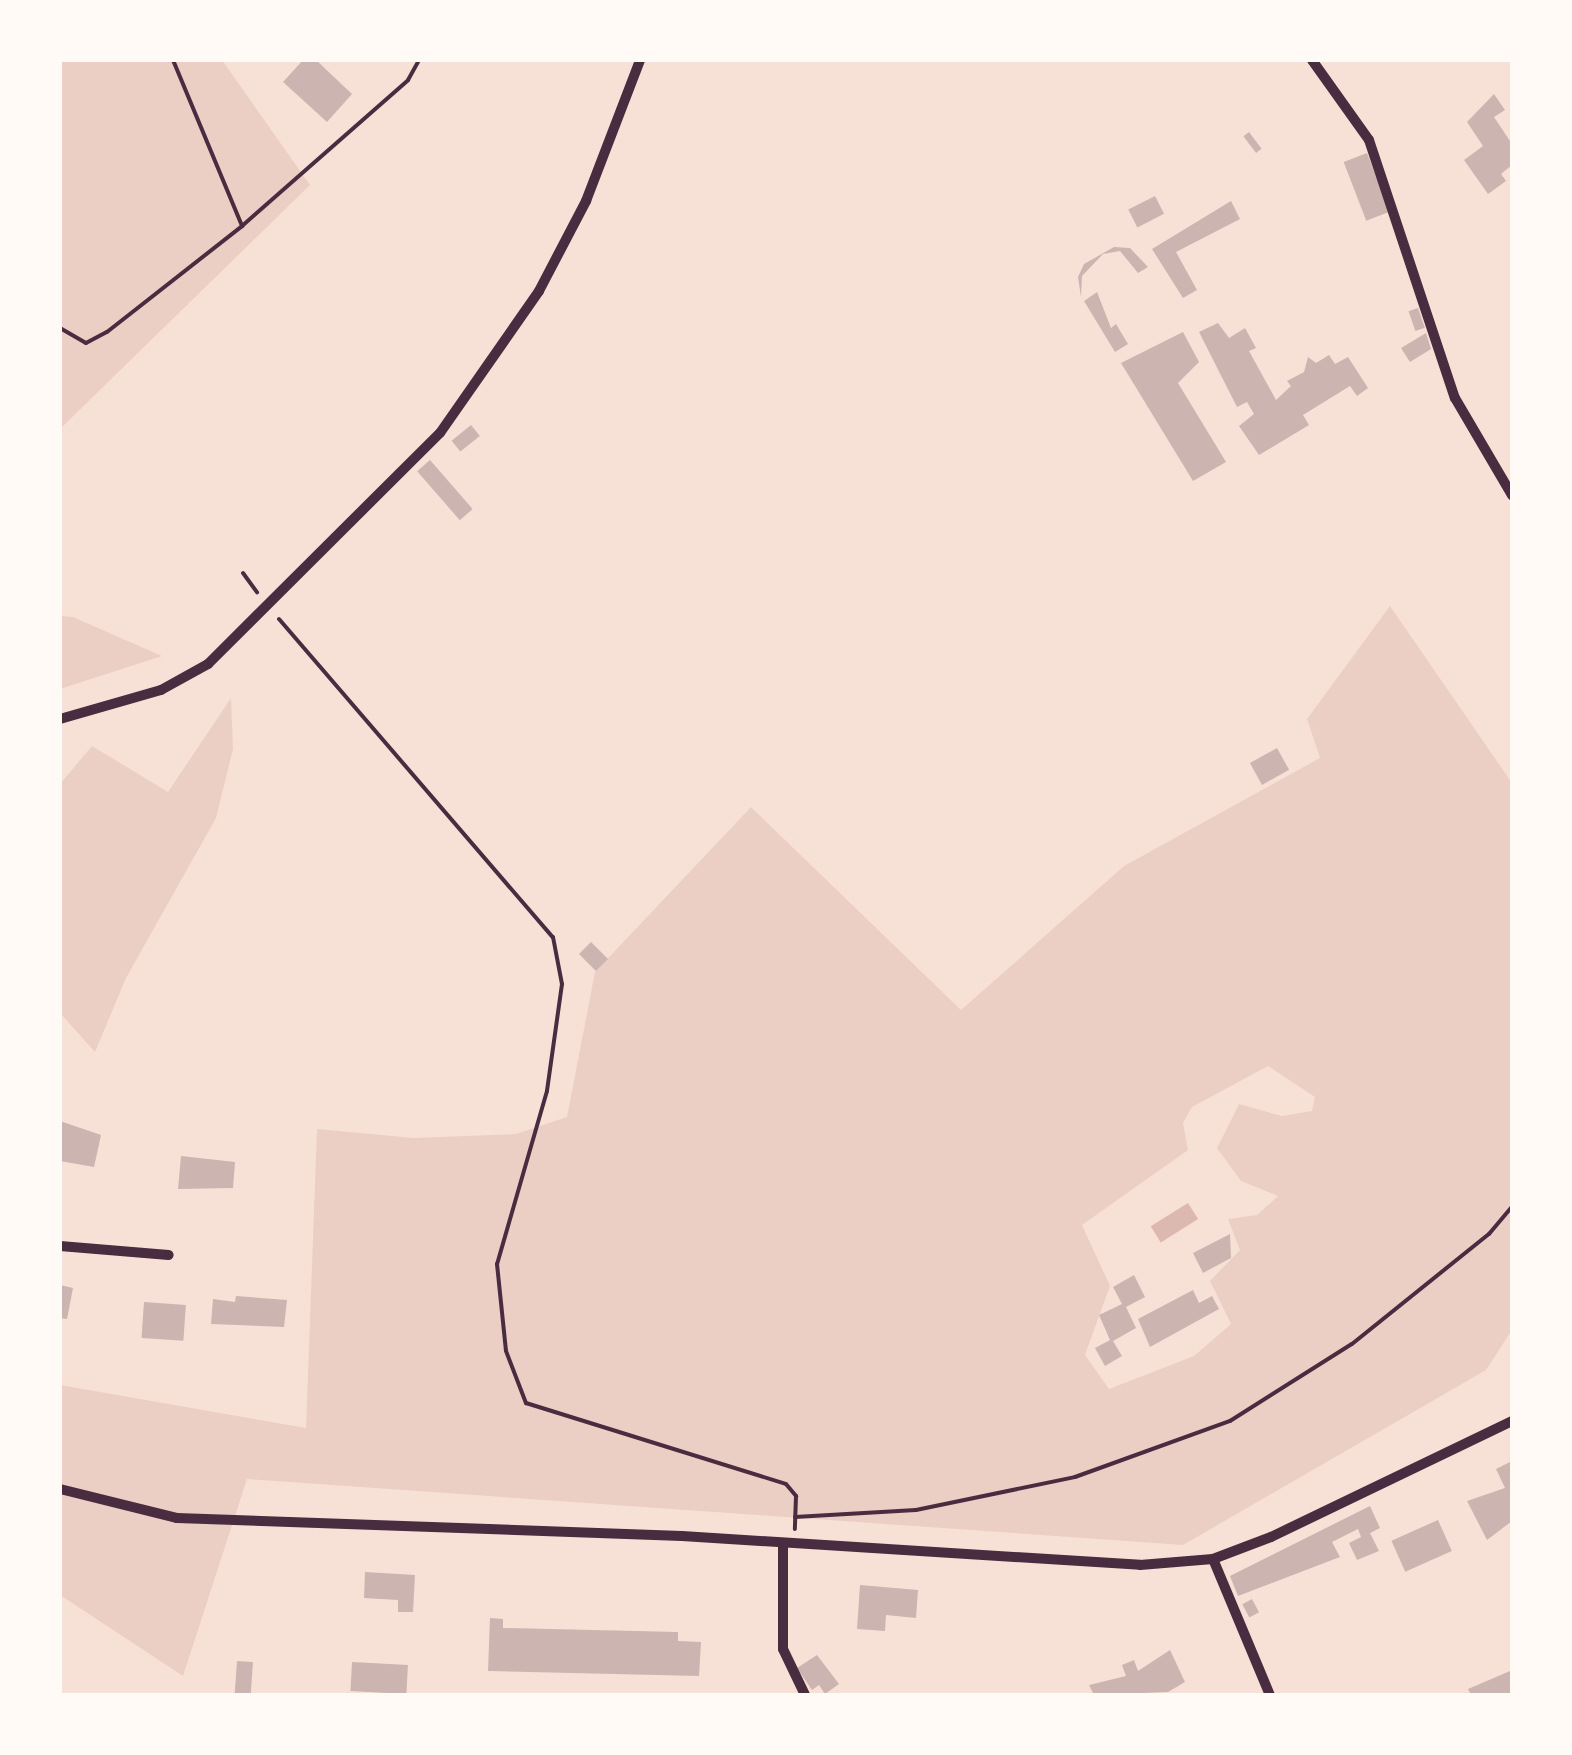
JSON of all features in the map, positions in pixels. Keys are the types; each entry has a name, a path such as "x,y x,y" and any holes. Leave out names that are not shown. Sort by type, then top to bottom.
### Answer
{"street":[{"path":"60,719 161,690 208,664 440,434 539,291 586,202 640,60"},
{"path":"1312,60 1368,140 1455,398 1512,494"},
{"path":"60,1246 169,1255"},
{"path":"60,1489 176,1518 783,1543 1140,1565 1213,1559 1512,1420"},
{"path":"783,1543 783,1649 805,1695"},
{"path":"1213,1559 1270,1695"}],"path":[{"path":"172,60 242,226"},
{"path":"60,328 68,339 86,342 107,332 242,226 408,80 419,60"},
{"path":"243,574 553,938 562,984 548,1091 513,1194 496,1264 506,1350 526,1403 786,1484 796,1496 795,1517 916,1510 1075,1478 1230,1421 1352,1344 1489,1234 1512,1208"}],"shaded area":[{"path":"60,60 222,60 310,185 60,429"},
{"path":"1390,606 1512,783 1512,1330 1486,1370 1183,1545 247,1479 183,1676 60,1595 60,1385 306,1428 317,1129 414,1138 516,1134 567,1117 595,972 751,807 961,1010 1124,866 1320,758 1307,719","holes":["1268,1066 1315,1097 1312,1111 1282,1116 1239,1104 1217,1148 1241,1181 1278,1196 1257,1215 1228,1219 1240,1250 1210,1281 1231,1324 1194,1356 1109,1389 1085,1355 1110,1286 1082,1225 1188,1150 1183,1123 1192,1107"]},
{"path":"60,616 73,617 162,656 60,689"},
{"path":"231,698 233,749 216,818 126,978 95,1052 60,1013 60,784 92,746 168,792"},
{"path":"1188,1203 1198,1219 1161,1242 1151,1226"}],"building":[{"path":"303,60 316,60 352,94 327,122 283,82"},
{"path":"1494,94 1505,110 1494,117 1512,144 1512,165 1501,174 1506,181 1488,194 1464,160 1483,146 1467,122"},
{"path":"1249,132 1262,149 1256,153 1243,136"},
{"path":"1367,153 1390,212 1366,221 1344,162"},
{"path":"1155,196 1164,214 1137,227 1128,210"},
{"path":"1231,201 1240,219 1176,252 1197,290 1183,298 1152,249"},
{"path":"1114,247 1130,248 1148,267 1138,273 1120,251 1103,254 1082,276 1081,297 1078,277 1084,264"},
{"path":"1097,292 1111,328 1116,324 1128,344 1115,352 1084,301"},
{"path":"1418,308 1425,328 1415,331 1409,311"},
{"path":"1218,323 1229,338 1245,328 1256,348 1249,351 1276,400 1291,386 1287,381 1304,372 1308,357 1316,363 1329,355 1335,364 1348,357 1368,388 1357,396 1350,386 1303,415 1309,425 1259,455 1239,426 1254,414 1247,402 1237,407 1199,332"},
{"path":"1183,332 1199,362 1178,383 1226,462 1193,481 1121,363"},
{"path":"1426,333 1431,349 1410,362 1401,348"},
{"path":"471,425 480,436 460,452 452,441"},
{"path":"430,460 473,509 460,520 417,471"},
{"path":"1277,748 1289,770 1262,785 1250,763"},
{"path":"591,942 608,959 596,971 579,954"},
{"path":"60,1121 101,1135 94,1167 60,1161"},
{"path":"181,1156 235,1162 233,1188 178,1189"},
{"path":"1230,1234 1231,1258 1203,1273 1193,1253"},
{"path":"1134,1275 1145,1297 1126,1307 1136,1328 1113,1341 1122,1356 1105,1366 1095,1348 1110,1340 1099,1315 1122,1304 1113,1287"},
{"path":"60,1285 73,1288 67,1319 60,1318"},
{"path":"1193,1290 1199,1303 1212,1296 1219,1309 1150,1347 1138,1319"},
{"path":"236,1296 287,1300 284,1327 211,1324 213,1299 235,1302"},
{"path":"144,1302 186,1305 183,1341 141,1338"},
{"path":"1512,1461 1512,1521 1487,1540 1467,1501 1505,1488 1496,1469"},
{"path":"1370,1506 1380,1528 1370,1533 1379,1551 1357,1560 1349,1543 1361,1537 1358,1529 1332,1542 1340,1557 1238,1596 1230,1576"},
{"path":"1438,1520 1452,1551 1405,1572 1391,1541"},
{"path":"365,1572 415,1575 413,1612 398,1612 398,1600 364,1598"},
{"path":"860,1585 918,1590 916,1618 886,1615 885,1631 857,1629"},
{"path":"1252,1599 1259,1612 1249,1617 1242,1604"},
{"path":"490,1618 503,1619 503,1628 678,1632 678,1641 701,1642 699,1676 488,1671"},
{"path":"1170,1650 1185,1682 1168,1692 1094,1695 1089,1685 1126,1676 1122,1665 1134,1660 1138,1671"},
{"path":"817,1655 839,1684 825,1694 819,1685 812,1690 797,1668"},
{"path":"237,1661 253,1662 251,1695 235,1695"},
{"path":"352,1662 408,1665 406,1694 350,1691"},
{"path":"1510,1671 1512,1695 1471,1695 1468,1689"}]}
